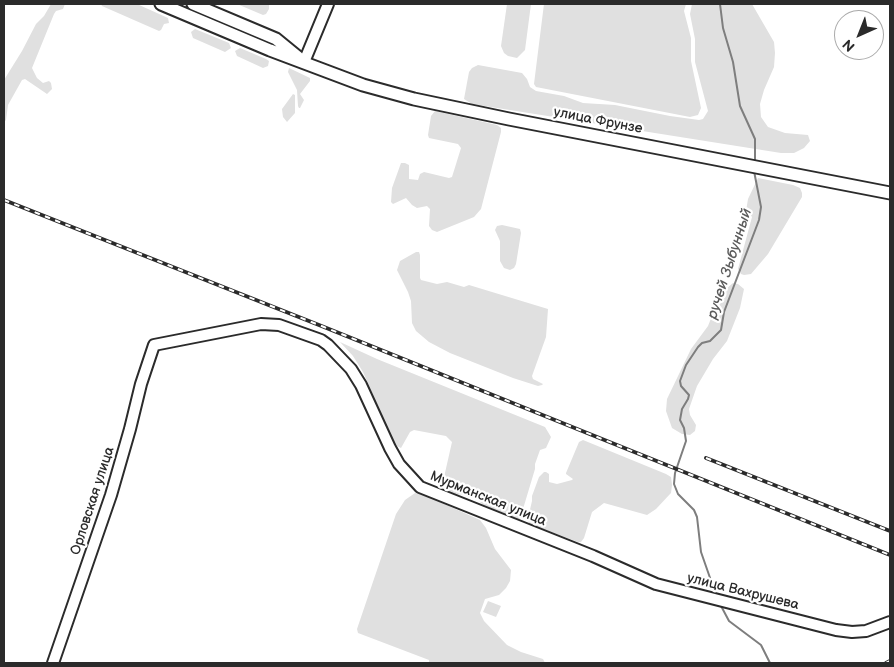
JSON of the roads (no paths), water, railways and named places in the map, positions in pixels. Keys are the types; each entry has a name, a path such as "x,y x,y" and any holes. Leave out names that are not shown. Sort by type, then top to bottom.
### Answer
{"main road":[{"name":"улица Фрунзе","path":"161,4 260,46 363,85 414,99 890,193"},
{"name":"улица Фрунзе","path":"193,4 276,39 304,62"},
{"path":"304,62 328,4"},
{"name":"Мурманская улица","path":"154,345 261,324 279,325 321,340 351,369 361,385 399,464 420,486 593,556"},
{"name":"Орловская улица","path":"53,663 111,496 141,384 154,345"},
{"name":"улица Вахрушева","path":"593,556 656,584 836,630 866,631 890,622"}],"waterway":[{"name":"ручей Зыбунный","path":"720,4 723,28 733,62 740,106 755,139 755,163"},
{"name":"ручей Зыбунный","path":"716,595 701,552 697,517 694,510 678,494 674,484 675,473 686,441 684,428 680,420 682,409 689,395 681,386 680,381 686,365 698,347 702,343 710,341 721,330 724,312 759,220 761,207 754,171"},
{"name":"ручей Зыбунный","path":"720,604 729,621 761,645 770,663"}],"railway":[{"path":"4,200 890,555"},
{"path":"706,458 890,531"},
{"path":"886,663 890,661"}]}
